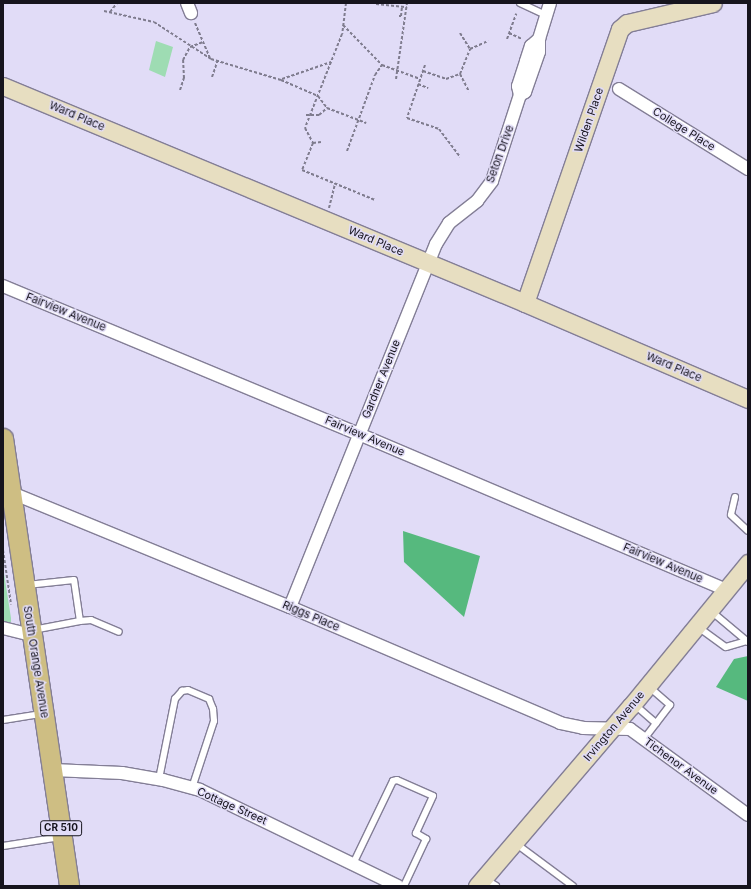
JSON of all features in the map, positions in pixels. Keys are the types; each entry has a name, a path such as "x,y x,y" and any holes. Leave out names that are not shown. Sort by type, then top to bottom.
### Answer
{"main road":[{"name":"South Orange Avenue","path":"3,438 69,886"}],"street":[{"name":"Seton Drive","path":"428,263 442,232 449,223 477,201 492,181 520,95 526,92 540,52 534,40 550,3"},
{"name":"Wilden Place","path":"525,302 620,29 628,23 713,3"},
{"name":"Ward Place","path":"3,86 525,302 748,399"},
{"name":"College Place","path":"619,89 748,169"},
{"name":"Gardner Avenue","path":"290,607 428,263"},
{"name":"Fairview Avenue","path":"3,286 359,434 726,590"},
{"name":"Riggs Place","path":"12,493 290,607 560,723 582,728 611,727"},
{"name":"Irvington Avenue","path":"486,883 514,843 710,611 748,563"},
{"path":"3,628 31,633"},
{"name":"Tichenor Avenue","path":"611,727 630,728 748,815"},
{"name":"Cottage Street","path":"53,770 122,773 159,779 192,788 239,807 398,886"}],"lane":[{"path":"520,3 546,15"},
{"path":"735,497 731,515 748,531"},
{"path":"25,585 74,580 80,621"},
{"path":"710,611 721,617 747,641"},
{"path":"31,633 80,621 91,620 119,632"},
{"path":"696,626 726,647 747,641"},
{"path":"644,739 670,705 648,685"},
{"path":"159,779 175,699 182,691 188,690 209,699 213,709 214,721 192,788"},
{"path":"633,703 656,723"},
{"path":"3,720 44,714"},
{"path":"353,864 393,781 397,780 433,796 416,833 426,839 404,886"},
{"path":"3,846 62,837"},
{"path":"514,843 572,885"}],"path":[{"path":"110,12 117,3"},
{"path":"313,143 305,128 331,62 343,25 346,3"},
{"path":"396,79 407,3"},
{"path":"376,4 407,7"},
{"path":"399,16 401,16 402,6"},
{"path":"189,8 210,59"},
{"path":"104,10 154,22 210,59 218,60 281,80 318,96 327,108 366,123"},
{"path":"507,39 516,14"},
{"path":"343,25 382,64 420,79"},
{"path":"460,33 470,49"},
{"path":"509,33 534,40"},
{"path":"469,92 460,74 470,49 488,41"},
{"path":"180,90 184,78 183,60 190,47 203,42"},
{"path":"212,77 218,60"},
{"path":"281,80 331,62"},
{"path":"347,151 374,75 382,64"},
{"path":"425,65 407,118 440,129 460,157"},
{"path":"423,71 446,79 460,74"},
{"path":"418,84 428,88"},
{"path":"306,115 319,115 327,108"},
{"path":"313,143 321,142"},
{"path":"313,143 302,170 375,200"},
{"path":"328,211 335,184"},
{"path":"3,550 12,612"}],"green space":[{"path":"156,41 173,47 165,77 149,70"},
{"path":"403,531 480,556 464,617 404,562"},
{"path":"3,567 11,618 11,622 7,623 3,623"},
{"path":"748,656 748,701 716,687 734,659"}]}
